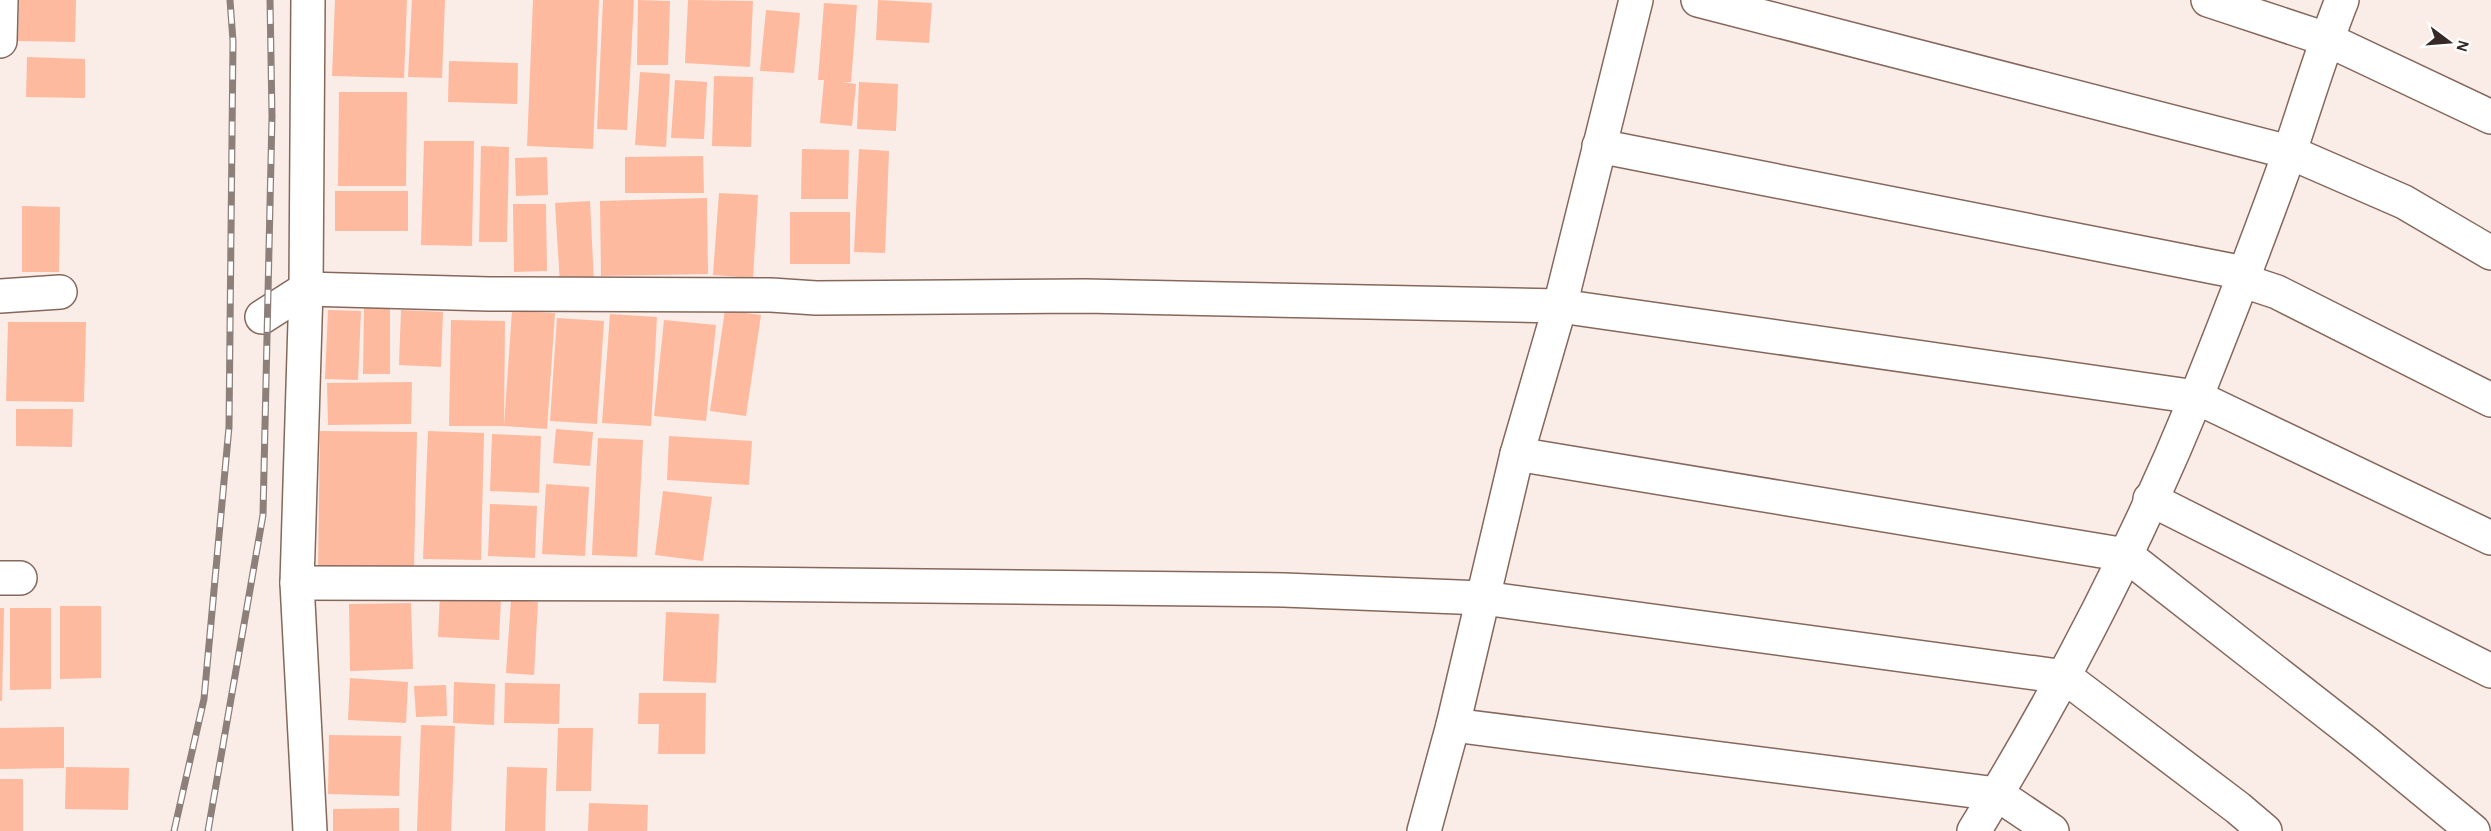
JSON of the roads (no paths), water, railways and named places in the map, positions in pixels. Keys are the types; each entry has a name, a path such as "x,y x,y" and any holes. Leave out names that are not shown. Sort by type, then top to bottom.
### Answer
{"street":[{"path":"0,40 1,0"},
{"path":"308,0 306,289 297,583 310,831"},
{"path":"1424,831 1453,725 1518,454 1560,306 1636,0"},
{"path":"1698,0 2289,152 2404,202 2491,253"},
{"path":"2208,0 2326,39 2491,117"},
{"path":"1974,831 2065,676 2126,555 2196,397 2289,152 2326,39 2342,0"},
{"path":"1599,146 2243,276 2491,400"},
{"path":"262,316 306,289 614,296 1085,296 1560,306 2196,397 2491,538"},
{"path":"0,296 60,292"},
{"path":"1518,454 2126,555 2365,742 2473,831"},
{"path":"2150,499 2491,671"},
{"path":"297,583 1284,590 1483,598 2065,676 2265,831"},
{"path":"1453,725 1997,794 2052,831"}],"railway":[{"path":"174,831 204,699 229,427 233,41 230,0"},
{"path":"208,831 263,515 272,116 270,0"}]}
